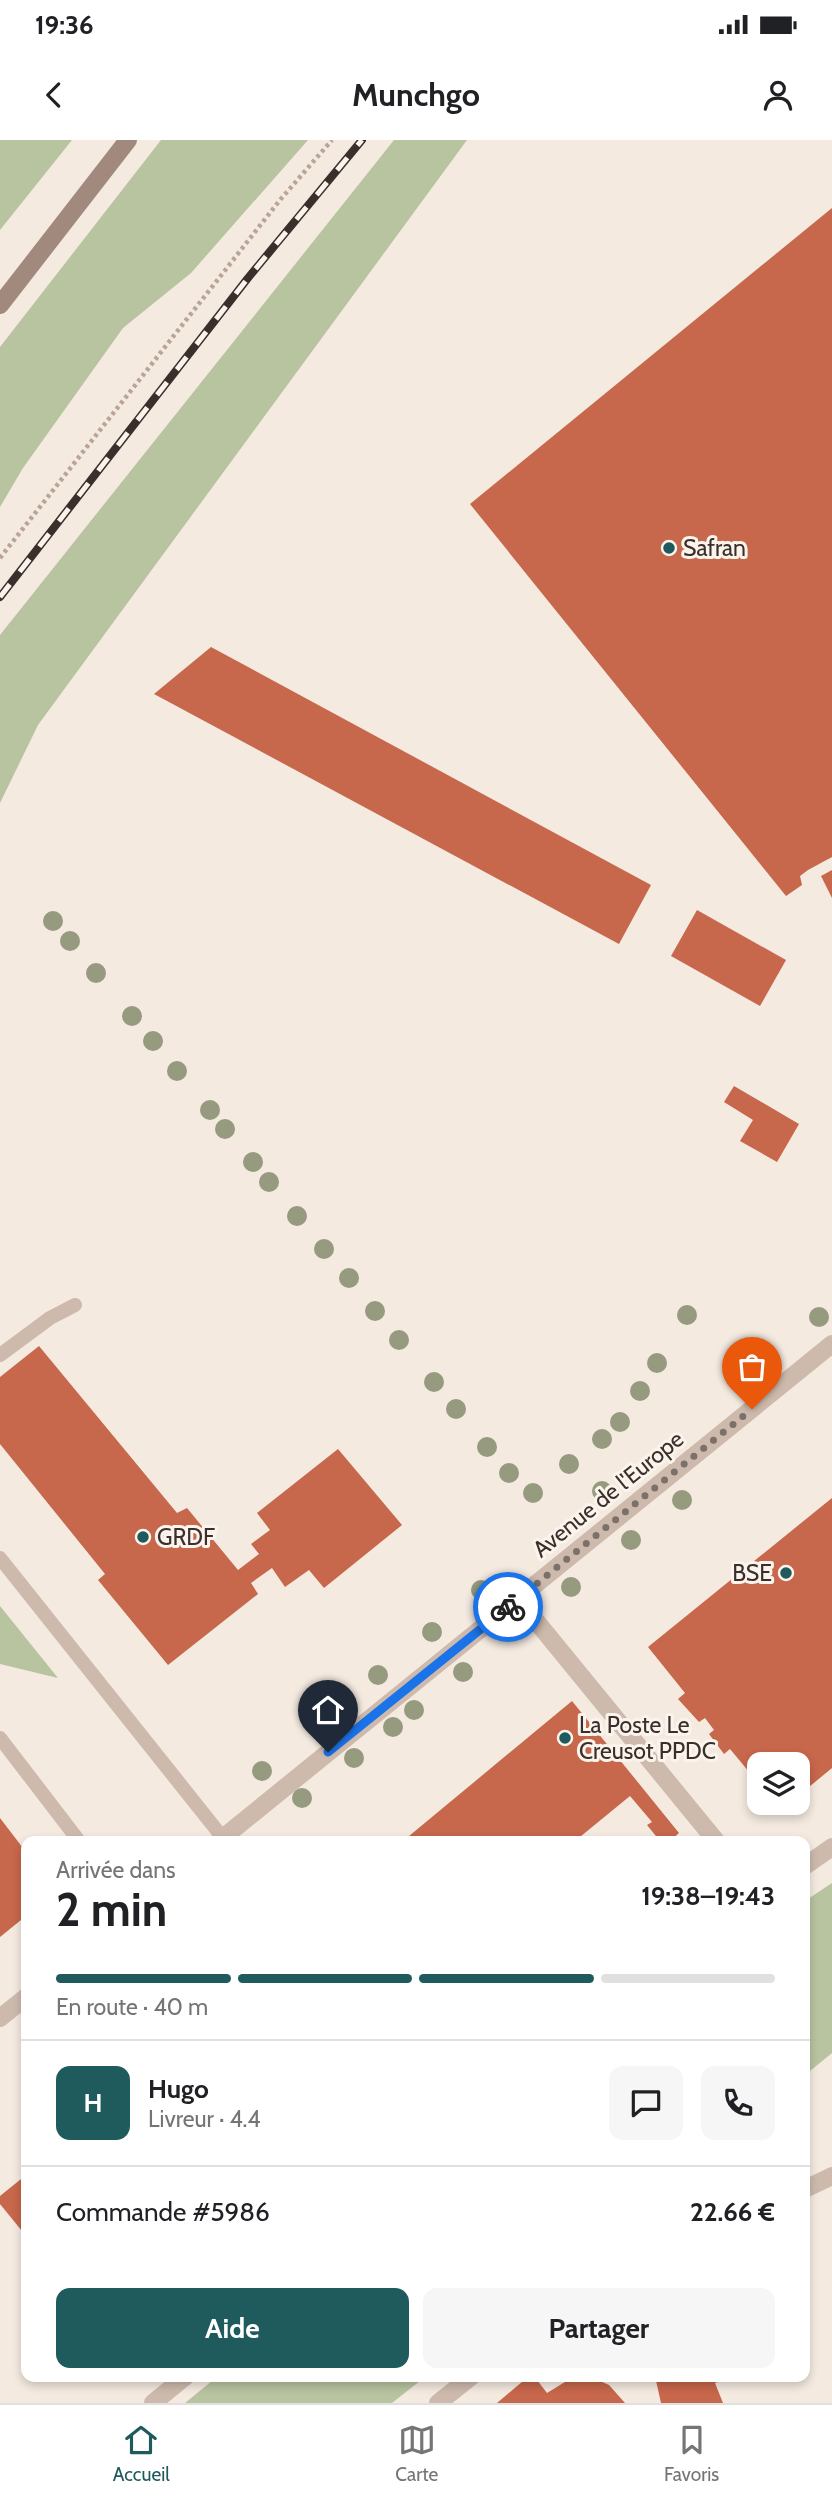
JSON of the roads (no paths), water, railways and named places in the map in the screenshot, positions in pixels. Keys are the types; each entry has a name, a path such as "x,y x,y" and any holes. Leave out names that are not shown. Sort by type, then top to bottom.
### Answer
{"street":[{"path":"0,305 128,140"},
{"name":"Avenue de l'Europe","path":"225,1836 832,1344"},
{"path":"518,1599 712,1836"},
{"path":"810,1862 832,1847"},
{"path":"0,2018 21,2001"},
{"path":"810,2187 832,2176"},
{"path":"153,2403 179,2382"},
{"path":"438,2403 464,2382"}],"lane":[{"path":"0,1355 50,1318 75,1305"},
{"path":"0,1558 219,1836"},
{"path":"0,1738 75,1836"}],"railway":[{"path":"0,597 248,278 362,140"}],"place":[{"name":"Safran","path":"669,548"},
{"name":"GRDF","path":"143,1537"},
{"name":"BSE","path":"786,1573"},
{"name":"La Poste Le Creusot PPDC","path":"565,1738"}]}
